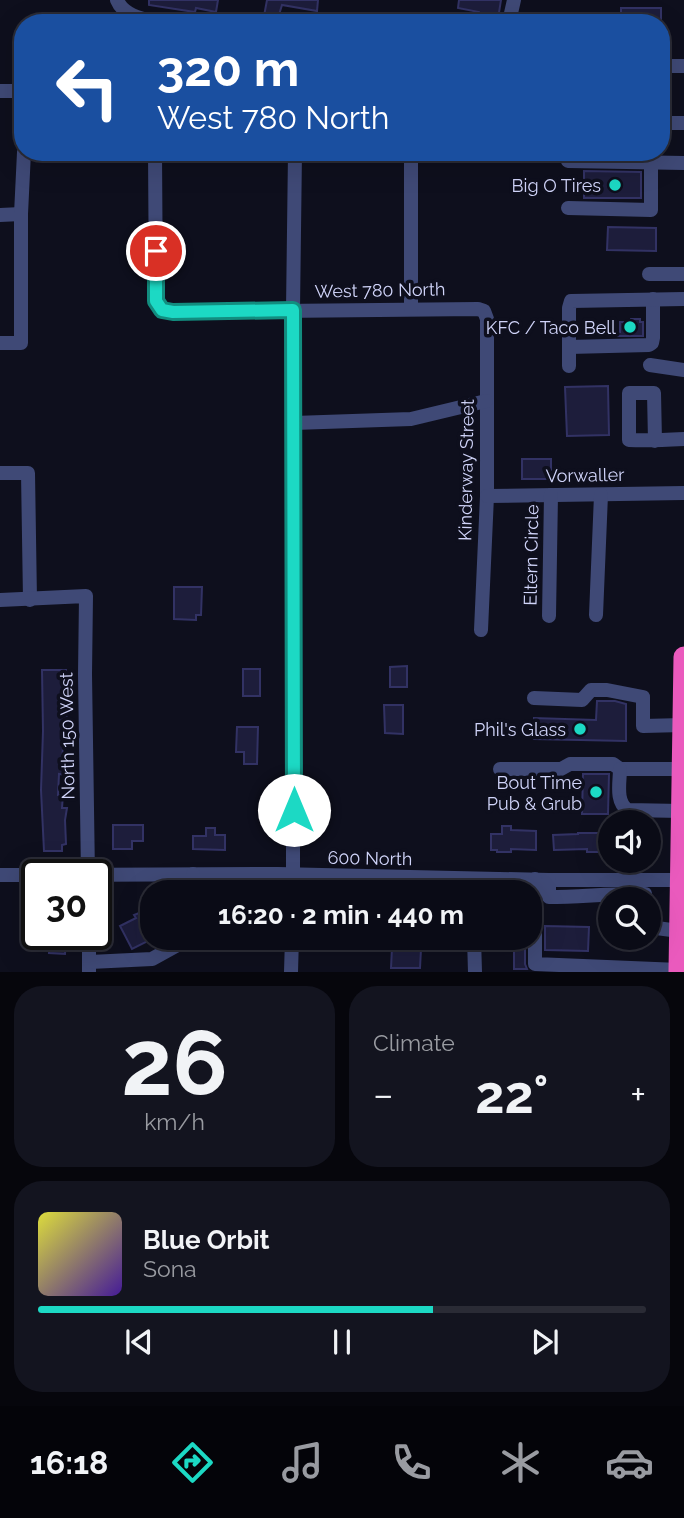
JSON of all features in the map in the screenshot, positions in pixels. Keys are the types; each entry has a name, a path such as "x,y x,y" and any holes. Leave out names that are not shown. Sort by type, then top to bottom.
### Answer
{"highway":[{"path":"679,971 684,657"}],"street":[{"path":"117,0 128,14"},
{"path":"0,343 21,343 23,161"},
{"name":"West 780 North","path":"155,161 156,301 162,310 484,311"},
{"path":"294,880 295,161"},
{"path":"411,161 411,309"},
{"path":"568,161 684,163"},
{"path":"568,208 651,210 651,162"},
{"path":"0,215 22,214"},
{"path":"649,274 684,274"},
{"path":"569,347 649,345 653,338 653,299"},
{"path":"569,366 571,301 684,299"},
{"name":"Kinderway Street","path":"481,630 487,496 487,319 484,311"},
{"path":"650,365 684,370"},
{"path":"294,423 411,419 486,401"},
{"path":"655,441 684,439"},
{"path":"0,473 28,472 30,600 0,600"},
{"name":"Vorwaller","path":"487,496 684,493"},
{"name":"Eltern Circle","path":"549,616 551,495"},
{"path":"596,615 601,495"},
{"name":"North 150 West","path":"30,600 86,596 88,859"},
{"path":"534,698 582,700 591,690 607,690 643,697 643,726 683,725"},
{"path":"500,769 561,769 570,764 613,764 620,769 683,773"},
{"path":"620,769 620,802 623,807 628,810 682,817"},
{"path":"193,874 193,880"},
{"path":"0,875 21,875"},
{"name":"600 North","path":"112,875 294,876 366,880"},
{"name":"600 North","path":"542,880 593,880 606,887"},
{"path":"593,880 593,897"},
{"name":"600 North","path":"658,887 682,880"},
{"path":"542,898 598,896"},
{"path":"661,929 679,931"},
{"path":"90,967 152,959 168,950"},
{"path":"291,972 292,950"},
{"path":"474,950 475,972"},
{"path":"536,950 535,964 679,971"}],"building":[{"path":"149,0 218,0 216,12 196,8 195,12 149,5"},
{"path":"267,0 318,0 317,11 282,5 279,14 264,14"},
{"path":"459,0 501,0 499,14 479,14 458,8"},
{"path":"621,8 661,8 661,14 621,14"},
{"name":"Big O Tires","path":"584,171 641,172 641,198 584,198"},
{"path":"608,227 656,228 656,251 607,250"},
{"path":"631,319 640,319 640,322 643,322 643,336 612,336 612,332 620,332 620,322 631,322"},
{"path":"608,386 609,435 567,436 565,387"},
{"path":"522,459 551,459 551,479 522,479"},
{"path":"174,587 202,587 201,615 196,615 196,620 174,619"},
{"path":"407,666 407,687 390,687 390,667"},
{"path":"243,669 260,669 260,696 243,696"},
{"path":"42,670 66,670 67,681 62,681 63,702 66,702 67,745 63,745 62,764 66,764 66,775 59,774 58,795 63,795 62,808 67,808 66,844 62,845 62,851 44,851 41,790"},
{"name":"Phil's Glass","path":"597,701 626,704 626,741 534,739 534,718 596,720"},
{"path":"384,705 403,705 403,734 385,733"},
{"path":"237,727 258,727 257,764 244,764 244,752 236,752"},
{"name":"Bout Time Pub & Grub","path":"583,774 609,774 608,810 598,810 598,814 582,814"},
{"path":"113,825 143,825 143,841 132,841 132,849 113,849"},
{"path":"502,826 511,826 511,830 536,831 536,850 491,850 491,834 502,834"},
{"path":"206,828 215,828 215,835 225,835 225,850 193,849 193,836 206,836"},
{"path":"598,833 598,852 587,852 587,849 554,850 553,835"},
{"path":"140,913 140,945 132,949 120,926 136,918 134,915"},
{"path":"545,926 589,927 588,951 545,950"},
{"path":"49,950 65,950 65,954 49,953"},
{"path":"392,950 421,950 420,968 391,968"},
{"path":"514,950 525,950 527,969 514,969"}],"place":[{"name":"Big O Tires","path":"615,185"},
{"name":"KFC / Taco Bell","path":"630,327"},
{"name":"Phil's Glass","path":"580,729"},
{"name":"Bout Time Pub & Grub","path":"596,792"}],"route":[{"path":"156,251 156,301 162,310 293,310 294,810"}]}
